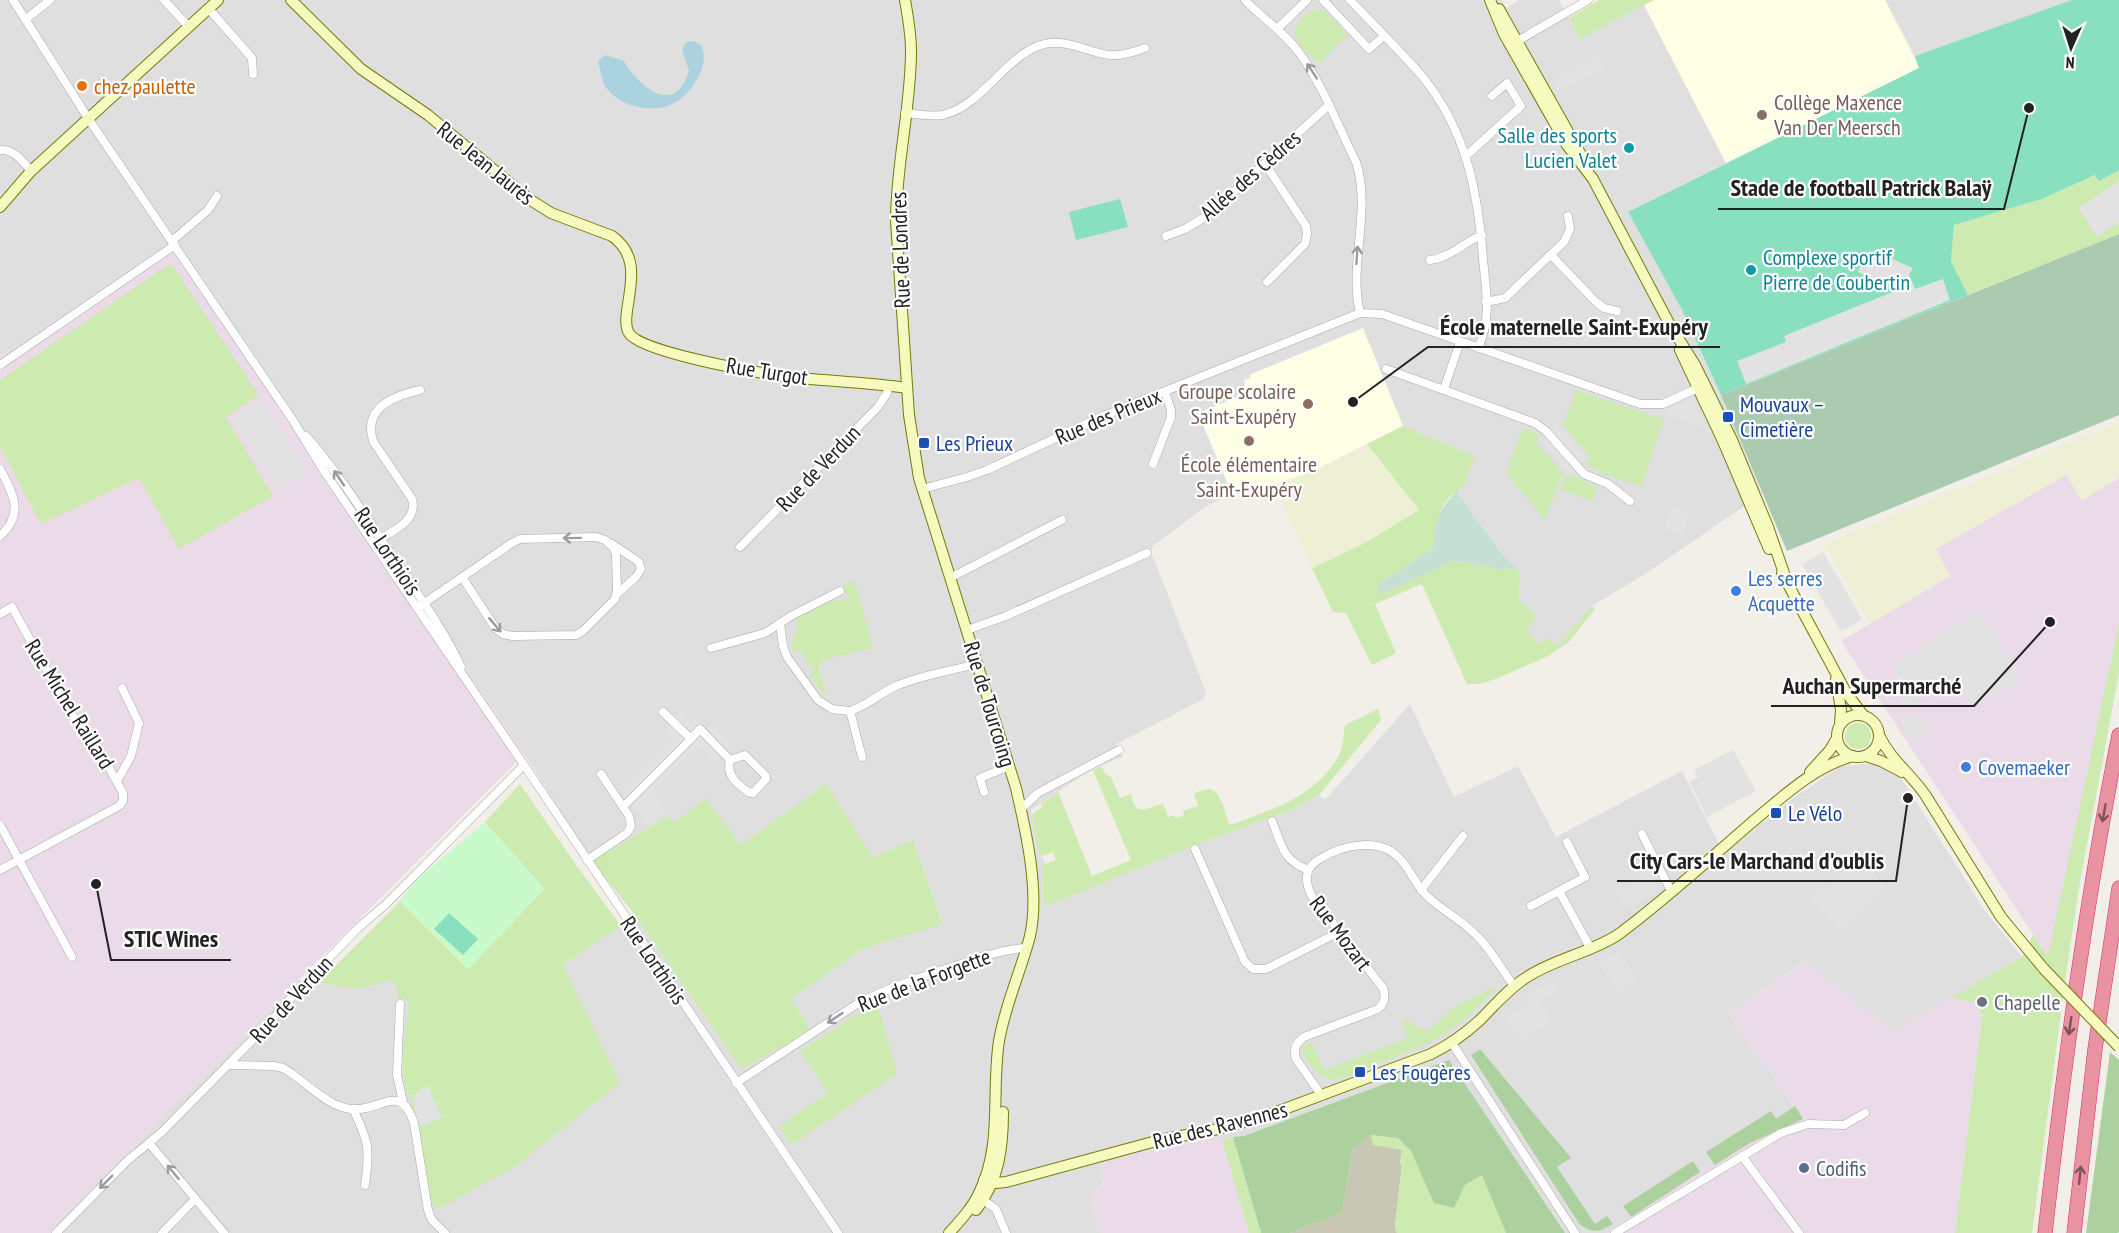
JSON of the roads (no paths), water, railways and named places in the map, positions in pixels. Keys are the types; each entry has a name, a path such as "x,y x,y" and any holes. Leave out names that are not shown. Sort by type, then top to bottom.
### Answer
{"highway":[{"path":"2045,1233 2082,940 2119,735"},
{"path":"2074,1233 2095,1049 2119,888"}],"main road":[{"path":"0,207 31,171 218,0"},
{"name":"Rue Jean Jaurès","path":"291,0 361,69 428,115 529,199 551,213 618,241 628,253 632,265 626,323 630,336"},
{"name":"Rue de Londres","path":"905,0 911,50 896,221 908,388"},
{"path":"1492,0 1567,146 1593,179 1670,324 1753,490 1786,579 1852,703 1863,715 1876,723 1880,737 1891,756 1926,796 2001,917 2044,969 2119,1047"},
{"name":"Rue Turgot","path":"630,336 644,345 668,352 771,374 908,388"},
{"name":"Rue de Tourcoing","path":"908,388 910,428 922,489 1010,766 1021,809 1033,904 1032,927 1004,1022 1002,1146 981,1198 967,1221 954,1233"},
{"path":"1833,667 1841,710 1837,738 1842,749 1853,756 1866,756 1881,761 1910,776"},
{"path":"1840,724 1850,716 1863,715"},
{"path":"1866,756 1876,748 1880,737"},
{"name":"Rue des Ravennes","path":"989,1181 1021,1178 1160,1140 1237,1124 1322,1096 1418,1060 1452,1043 1514,986 1541,969 1591,949 1620,934 1792,789 1830,750 1837,738"},
{"name":"Rue des Ravennes","path":"1792,789 1824,768 1853,756"},
{"name":"Rue de Tourcoing","path":"949,1233 981,1198"}],"street":[{"name":"Rue Lorthiois","path":"14,0 87,118 294,422 326,460 376,541 420,606 454,650 472,687 838,1233"},
{"path":"26,19 50,0"},
{"path":"164,0 189,27"},
{"path":"1245,0 1266,21 1278,28 1311,69 1356,162 1361,184 1356,285 1360,313 1382,314 1640,404 1666,404 1701,386"},
{"path":"1278,28 1307,0"},
{"path":"1323,0 1370,49 1384,36"},
{"path":"1350,0 1422,77 1450,121 1466,156 1478,201 1482,235 1486,326 1478,348"},
{"path":"1514,43 1588,0"},
{"path":"209,9 252,58 253,74"},
{"path":"905,113 942,115 953,111 977,94 1025,53 1046,44 1069,44 1114,55 1145,48"},
{"path":"1466,156 1521,106 1507,83 1492,96"},
{"name":"Allée des Cèdres","path":"1166,236 1185,229 1208,215 1329,105"},
{"path":"0,150 8,150 17,155 31,171"},
{"path":"1265,164 1306,226 1307,234 1305,244 1267,282"},
{"path":"0,365 173,243 208,210 217,196"},
{"path":"1486,302 1505,298 1564,242 1569,234 1568,216"},
{"path":"1430,260 1446,256 1469,240 1482,235"},
{"path":"1551,255 1596,302 1604,308 1617,311"},
{"name":"Rue des Prieux","path":"922,489 987,470 1081,426 1360,313"},
{"path":"1444,389 1460,342"},
{"path":"1386,369 1530,420 1550,435 1584,474 1608,484 1630,501"},
{"name":"Rue de Verdun","path":"740,547 878,407 889,385"},
{"path":"376,541 408,520 413,506 412,499 373,441 371,430 373,420 379,408 387,401 420,390"},
{"path":"1153,464 1171,417 1165,392"},
{"path":"0,469 14,494 15,507 11,520 0,536"},
{"path":"951,578 1062,520"},
{"path":"420,606 520,539 596,537 609,542 639,561 641,569 636,577 616,595"},
{"path":"462,577 496,629 507,636 576,635 613,602 616,595 616,555 609,542"},
{"path":"967,630 1006,616 1146,553"},
{"path":"711,648 759,635 840,591"},
{"name":"Rue Michel Raillard","path":"0,614 12,607 70,713 92,737 123,796 122,804 0,870"},
{"path":"780,623 785,653 818,700 832,709 850,711 904,683 977,664"},
{"name":"Rue Michel Raillard","path":"117,781 131,756 139,723 122,688"},
{"path":"850,711 862,757"},
{"path":"663,712 691,739"},
{"path":"626,804 700,729 730,760"},
{"path":"1021,809 1038,793 1069,780 1119,750"},
{"path":"739,755 745,755 766,776 766,779 753,793 748,792 730,775 728,768 730,760 739,755"},
{"name":"Rue de Verdun","path":"58,1232 127,1161 149,1143 228,1065 358,928 385,905 524,765"},
{"path":"984,792 980,778 1010,766"},
{"path":"587,860 630,830 626,804 601,774"},
{"path":"1272,821 1288,858 1296,865 1308,870"},
{"path":"0,825 72,957"},
{"path":"1642,834 1671,891"},
{"path":"1421,890 1462,836"},
{"path":"1531,906 1585,877 1567,842"},
{"name":"Rue Mozart","path":"1322,1096 1296,1059 1294,1053 1299,1041 1304,1037 1378,1010 1384,1000 1383,988 1311,895 1306,881 1308,870 1314,863 1330,853 1351,846 1386,848 1401,859 1421,890 1476,934 1514,986"},
{"path":"1195,849 1245,962 1252,969 1266,969 1339,932"},
{"path":"1559,891 1591,949"},
{"name":"Rue de la Forgette","path":"736,1083 856,1004 873,996 991,955 1011,949 1026,948"},
{"path":"400,1004 397,1075 403,1102"},
{"path":"1452,1043 1575,1233"},
{"path":"228,1065 283,1068 334,1103 353,1109 397,1100 403,1102 410,1109 414,1123 428,1210 432,1220 445,1233"},
{"path":"353,1109 369,1149 365,1185"},
{"path":"1616,1233 1789,1129 1809,1124 1844,1125 1865,1113"},
{"path":"149,1143 224,1233"},
{"path":"1742,1156 1798,1233"},
{"path":"981,1198 996,1209 1005,1233"},
{"path":"162,1233 195,1199"}],"water":[{"path":"694,41 701,45 704,53 701,72 687,93 670,105 662,108 633,106 616,97 604,84 598,61 605,55 623,60 647,88 666,95 675,93 683,85 689,71 682,50 686,42"}],"place":[{"name":"chez paulette","path":"82,86"},
{"name":"Stade de football Patrick Balaÿ","path":"2029,108"},
{"name":"Collège Maxence Van Der Meersch","path":"1762,115"},
{"name":"Salle des sports Lucien Valet","path":"1629,148"},
{"name":"Complexe sportif Pierre de Coubertin","path":"1751,270"},
{"name":"École maternelle Saint-Exupéry","path":"1353,402"},
{"name":"Groupe scolaire Saint-Exupéry","path":"1308,404"},
{"name":"Mouvaux – Cimetière","path":"1728,417"},
{"name":"École élémentaire Saint-Exupéry","path":"1249,441"},
{"name":"Les Prieux","path":"924,443"},
{"name":"Les serres Acquette","path":"1736,591"},
{"name":"Auchan Supermarché","path":"2050,622"},
{"name":"Covemaeker","path":"1966,767"},
{"name":"City Cars-le Marchand d'oublis","path":"1908,798"},
{"name":"Le Vélo","path":"1776,813"},
{"name":"STIC Wines","path":"96,884"},
{"name":"Chapelle","path":"1982,1002"},
{"name":"Les Fougères","path":"1360,1072"},
{"name":"Codifis","path":"1804,1168"}]}
